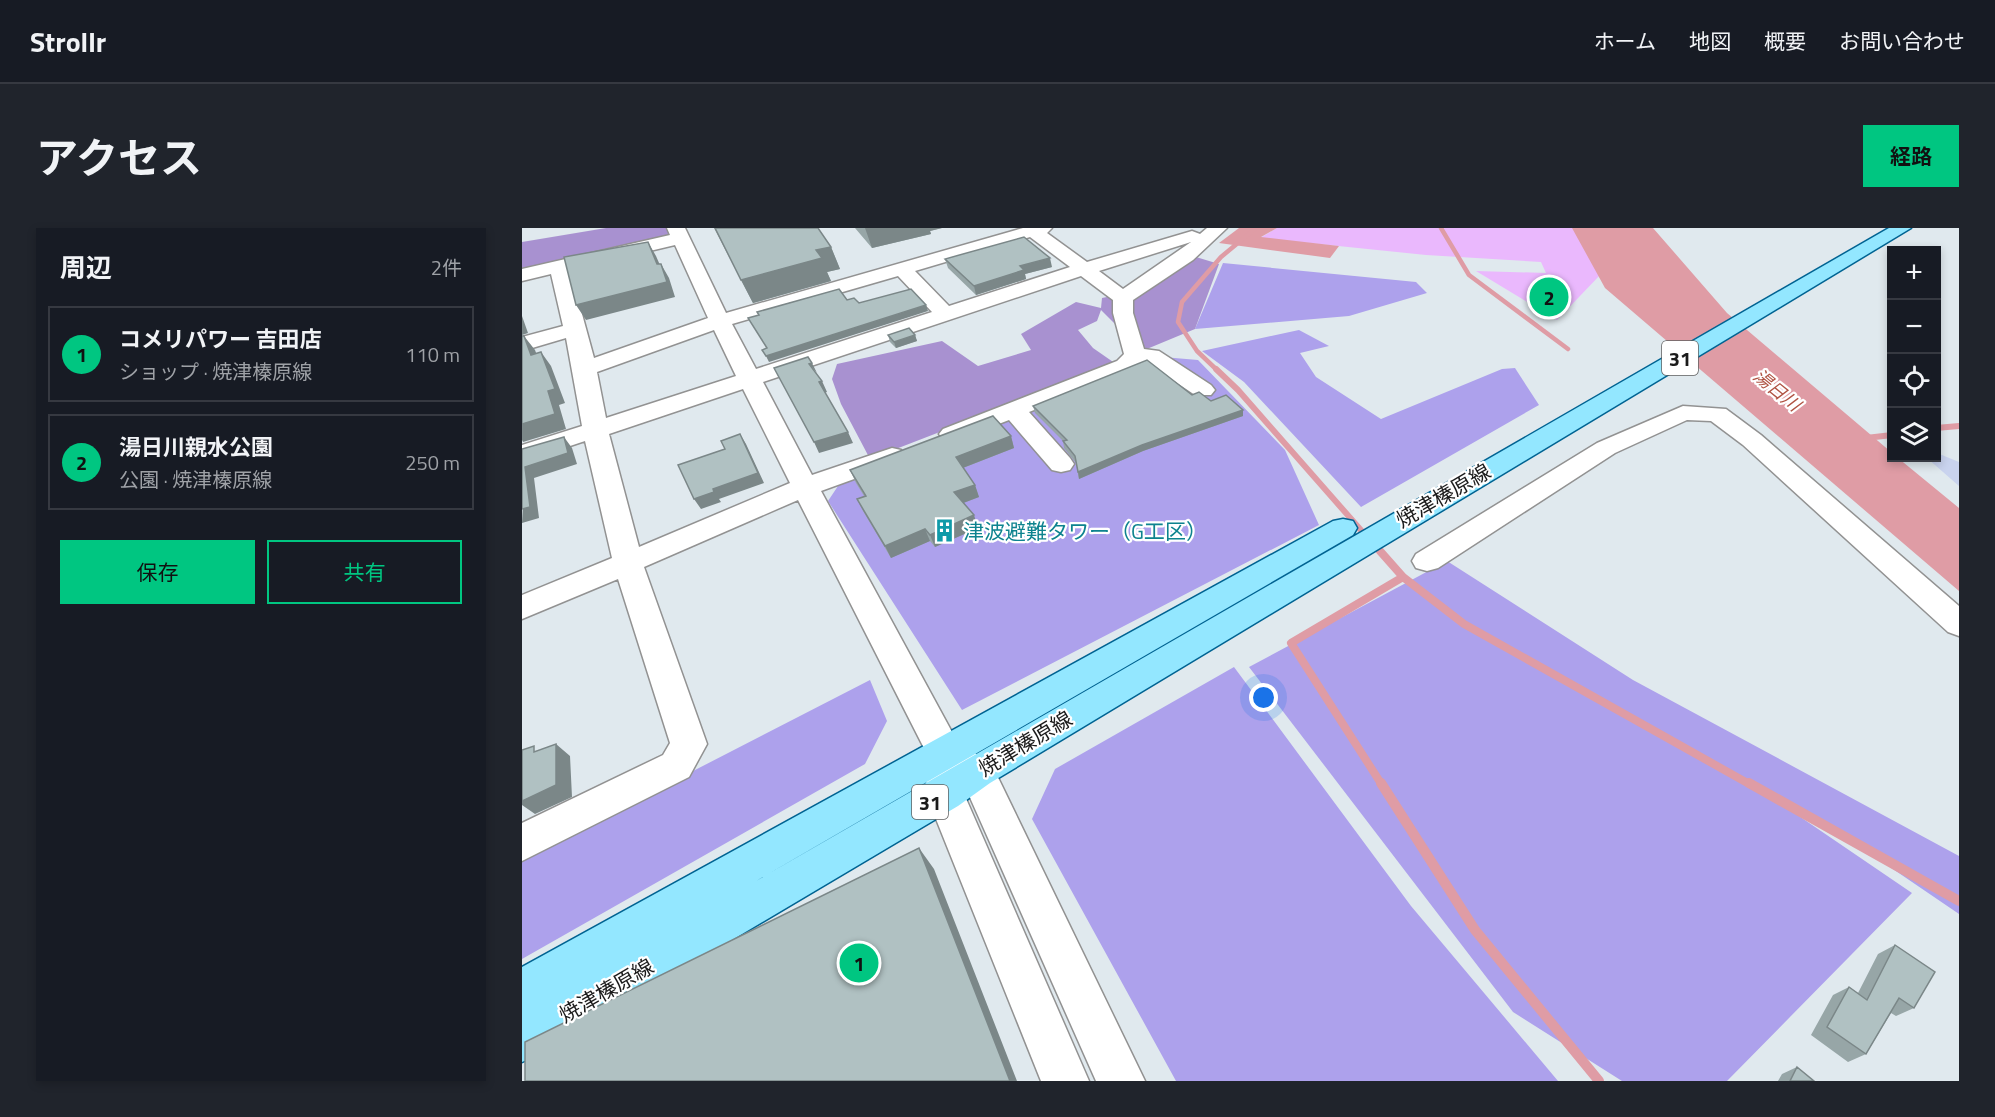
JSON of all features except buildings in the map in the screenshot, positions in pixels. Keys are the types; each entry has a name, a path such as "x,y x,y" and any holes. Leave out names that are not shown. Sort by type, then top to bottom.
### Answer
{"main road":[{"name":"焼津榛原線","path":"1754,314 1875,228"},
{"name":"焼津榛原線","path":"522,1039 1326,550 1380,519 1527,446 1605,403 1902,228"},
{"name":"焼津榛原線","path":"522,992 956,773"}],"street":[{"path":"1123,298 1186,256 1218,228"},
{"path":"585,369 720,321 1038,229 1084,269 1123,298"},
{"path":"522,274 679,233 720,321 805,487 1122,1081"},
{"path":"522,454 750,377 1192,236"},
{"path":"522,843 676,766 689,744 628,563 595,429 585,369 559,266"},
{"path":"902,268 946,315"},
{"path":"1123,298 1123,313 1136,355"},
{"path":"522,344 575,329"},
{"path":"1136,355 1151,357 1203,390"},
{"path":"522,608 805,487 1014,411 1125,366 1136,355"},
{"path":"1014,411 1061,464"},
{"path":"1427,561 1627,436 1683,414 1717,414 1752,440 1959,624"},
{"path":"956,773 1065,1081"}],"shaded area":[{"path":"606,228 670,228 673,234 522,269 522,242"},
{"path":"1277,228 1576,228 1602,273 1557,320 1476,271 1546,273 1541,262 1426,255 1260,238"},
{"path":"1196,257 1219,264 1195,329 1142,351 1101,310 1097,321 1078,330 1093,348 1116,364 870,459 841,404 832,379 837,364 942,341 978,366 1031,350 1021,334 1076,302 1101,308 1102,298 1132,292"},
{"path":"1223,263 1416,282 1427,293 1349,316 1195,329"},
{"path":"1299,330 1329,346 1300,353 1316,377 1381,419 1502,369 1515,368 1539,405 1361,507 1244,382 1202,351"},
{"path":"1151,356 1198,360 1285,450 1319,525 962,710 828,501 838,486"},
{"path":"1941,455 1959,462 1959,486 1932,462 1941,462"},
{"path":"1447,561 1633,680 1959,856 1959,914 1843,835 1746,780 1912,893 1727,1081 1622,1081 1513,1012 1249,667"},
{"path":"1234,667 1411,906 1558,1081 1176,1081 1032,819 1055,769"},
{"path":"870,680 887,721 865,764 522,959 522,859"}],"water":[{"path":"1239,228 1277,228 1261,237 1339,246 1330,258 1219,243"},
{"name":"湯日川","path":"1572,228 1653,228 1727,313 1887,449 1887,462 1903,462 1959,508 1959,591 1605,288"}],"waterway":[{"path":"1218,371 1197,351 1178,322 1182,302 1221,257 1256,228"},
{"path":"1441,228 1469,275 1568,349"},
{"path":"1216,369 1238,390 1381,553"},
{"path":"1941,428 1959,426"},
{"path":"1866,438 1887,436"},
{"path":"1380,551 1403,577"},
{"path":"1382,785 1291,643 1403,577"},
{"path":"1403,577 1464,624 1751,785"},
{"path":"1381,783 1475,930 1599,1081"},
{"path":"1749,783 1959,901"}],"place":[{"name":"湯日川親水公園","path":"1549,297"},
{"name":"津波避難タワー（G工区）","path":"945,531"},
{"name":"コメリパワー 吉田店","path":"859,963"}]}
